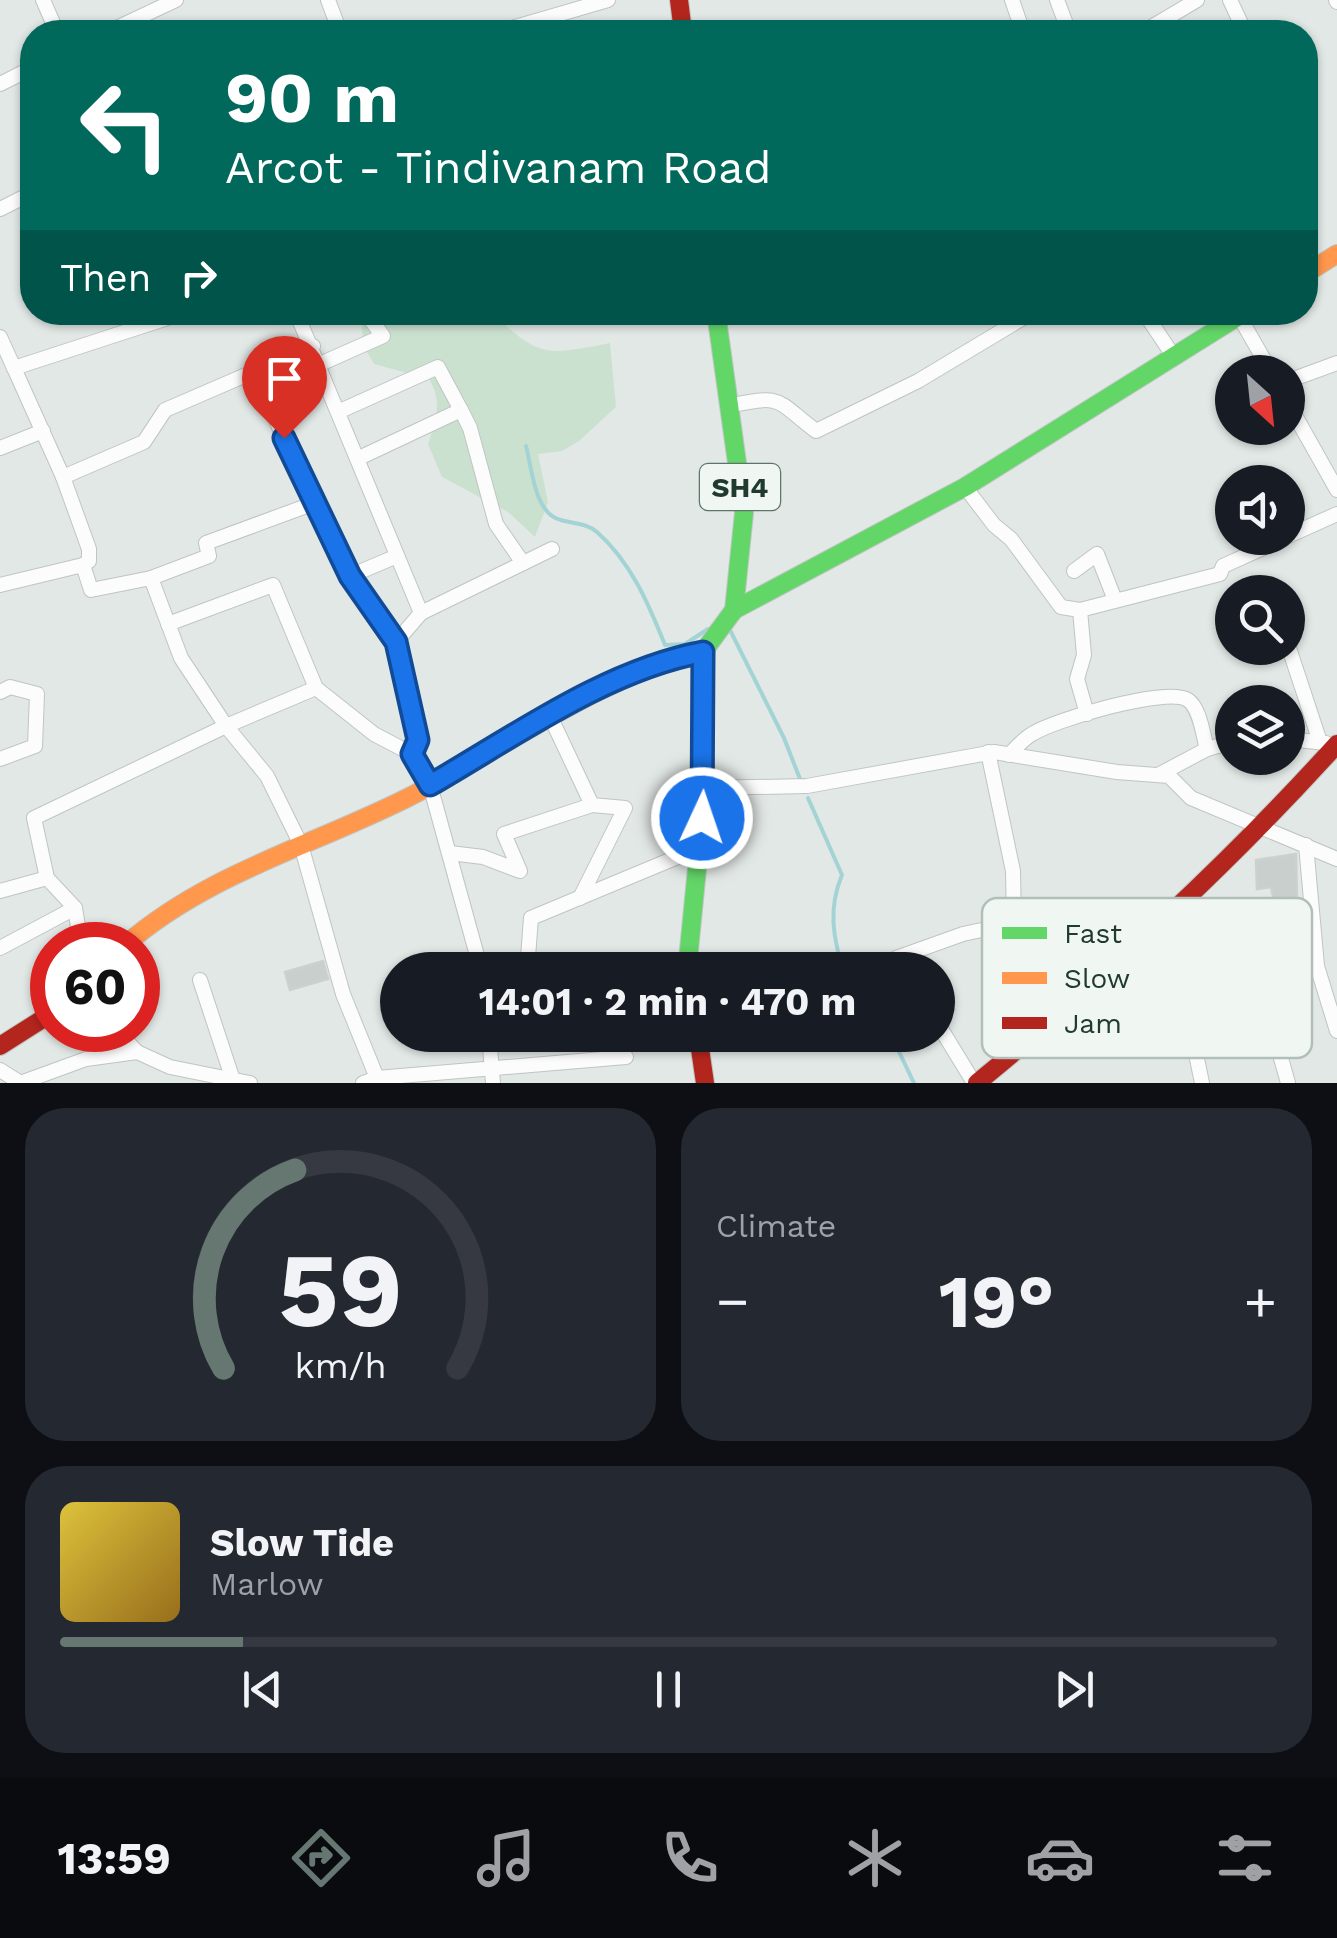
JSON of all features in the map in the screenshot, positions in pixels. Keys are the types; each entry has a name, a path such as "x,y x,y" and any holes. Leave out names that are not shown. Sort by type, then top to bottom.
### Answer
{"main road":[{"name":"SH4","path":"718,325 744,513 734,610"},
{"path":"689,952 705,788 703,652 734,610 965,488 1225,325"},
{"path":"147,922 301,844 430,785 550,716 663,659 703,652"},
{"path":"1189,898 1265,826 1331,743"},
{"path":"0,1046 30,1026"},
{"path":"700,1052 705,1083"},
{"path":"976,1083 1007,1058"}],"street":[{"path":"134,20 176,0"},
{"path":"539,20 608,0"},
{"path":"1167,20 1197,0"},
{"path":"142,16 144,20"},
{"path":"14,368 146,325"},
{"path":"302,325 420,612"},
{"path":"320,364 383,336 375,325"},
{"path":"729,406 758,399 783,401 816,431 832,426 1010,325"},
{"path":"1153,325 1174,358"},
{"path":"1248,325 1262,355"},
{"path":"0,337 64,477 89,561 83,566 0,584"},
{"path":"64,477 144,442 164,410 313,346"},
{"path":"1305,374 1337,363"},
{"path":"340,410 438,367 470,428 496,524 523,563"},
{"path":"255,371 312,504 350,576 396,642 418,740 412,754"},
{"path":"359,458 461,410"},
{"path":"0,448 42,430"},
{"path":"1305,433 1337,490"},
{"path":"965,488 994,525 1011,539 1062,607 1080,610 1220,574 1223,566 1247,555"},
{"path":"83,566 92,590 150,578 210,556 206,543 312,504"},
{"path":"1305,528 1337,514"},
{"path":"396,642 420,612 552,549"},
{"path":"1074,571 1096,554 1115,600"},
{"path":"350,576 397,556"},
{"path":"150,578 180,658 226,726 267,776 301,844 343,994 373,1081 492,1075 626,1057"},
{"path":"168,624 273,585 316,688 374,734 412,754 430,785 476,952"},
{"path":"1080,610 1084,655 1077,679 1087,714"},
{"path":"1297,665 1331,743 1305,741"},
{"path":"0,692 10,687 37,694 35,746 0,759"},
{"path":"77,922 74,908 47,878 34,818 226,726 316,688"},
{"path":"1009,755 1030,735 1060,720 1166,695 1185,698 1194,706 1207,749"},
{"path":"550,716 592,805"},
{"path":"1159,775 1215,747"},
{"path":"988,752 1013,871 1014,898"},
{"path":"705,788 806,786 988,752 1168,776 1192,798 1337,859"},
{"path":"450,854 482,857 520,871 504,834 592,805 626,808 580,898"},
{"path":"1306,845 1311,898"},
{"path":"528,952 531,918 699,848"},
{"path":"0,891 47,878"},
{"path":"1312,906 1318,966 1337,1031"},
{"path":"0,948 74,908"},
{"path":"908,952 982,931"},
{"path":"1312,968 1318,966"},
{"path":"200,980 232,1077"},
{"path":"955,1050 976,1083"},
{"path":"0,1070 19,1082 86,1059 137,1052 170,1067 250,1083"},
{"path":"1197,1058 1202,1083"},
{"path":"1281,1058 1288,1083"}],"green space":[{"path":"362,325 506,325 534,346 558,351 610,343 616,407 579,441 562,451 538,454 548,502 535,537 508,512 442,477 428,444 437,412 429,379 374,364 363,345"}],"building":[{"path":"688,801 687,832 666,837 660,807"},
{"path":"1296,854 1297,897 1273,898 1271,887 1257,889 1256,860"},
{"path":"323,961 328,979 290,990 285,972"}],"waterway":[{"path":"526,446 545,509 561,520 593,529 609,544 638,585 665,645 685,644 708,629"},
{"path":"730,630 800,779"},
{"path":"808,798 842,875 835,899 838,952"},
{"path":"899,1052 914,1083"}],"traffic: fast":[{"path":"689,952 705,788 703,652 734,610 744,513 718,325"},
{"path":"734,610 965,487 1224,325"}],"traffic: slow":[{"path":"1318,266 1337,254"},
{"path":"154,922 226,879 446,778 588,697 663,664 703,652"}],"traffic: jam":[{"path":"679,0 682,20"},
{"path":"1186,898 1337,744"},
{"path":"0,1046 30,1027"},
{"path":"700,1052 705,1083"},
{"path":"977,1083 1007,1058"}],"route":[{"path":"284,438 312,504 350,576 396,642 418,740 412,754 430,785 572,704 663,659 703,652 702,818"}]}
